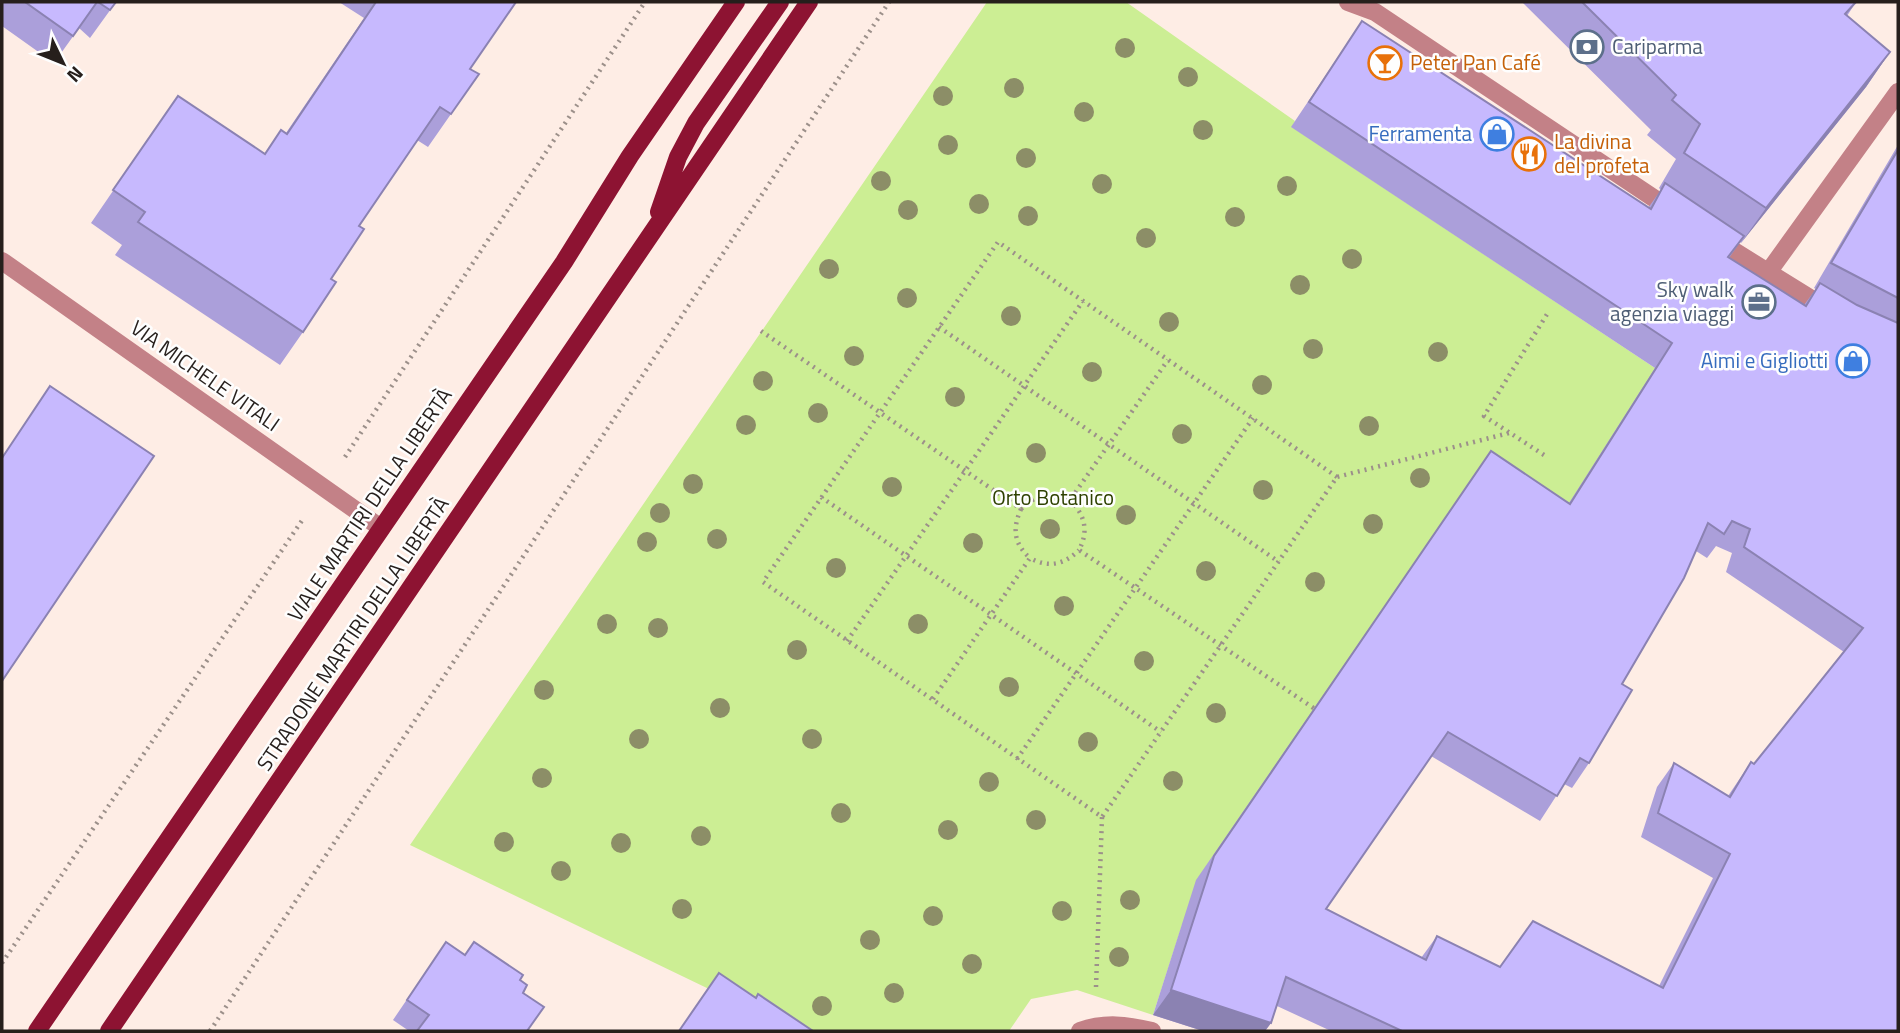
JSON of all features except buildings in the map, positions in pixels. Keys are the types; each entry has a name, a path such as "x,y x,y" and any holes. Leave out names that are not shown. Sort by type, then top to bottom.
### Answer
{"main road":[{"name":"VIALE MARTIRI DELLA LIBERTÀ","path":"37,1031 572,251 630,156 736,2"},
{"name":"STRADONE MARTIRI DELLA LIBERTÀ","path":"635,262 653,228 678,157 691,132 780,2"},
{"name":"STRADONE MARTIRI DELLA LIBERTÀ","path":"109,1031 635,262 809,2"}],"street":[{"path":"1348,2 1375,12 1768,274 1845,319"},
{"path":"1768,274 1898,92"},
{"name":"VIA MICHELE VITALI","path":"2,261 382,528"},
{"path":"1088,1029 1116,1024 1152,1031"}],"path":[{"path":"210,1031 889,2"},
{"path":"1102,817 763,582 821,497 998,242 1337,477"},
{"path":"847,641 1083,301"},
{"path":"1544,455 1484,416 1549,311"},
{"path":"939,327 1279,562"},
{"path":"761,331 1021,509"},
{"path":"1070,500 1167,360"},
{"path":"1017,759 1253,418"},
{"path":"1088,1029 1096,996 1102,817 1337,477 1509,433"},
{"path":"1049,494 1070,500 1083,517 1086,529 1079,550 1072,557 1050,565 1030,558 1016,541 1016,519 1021,509 1038,496 1049,494"},
{"path":"821,497 1161,732"},
{"path":"1079,550 1315,709"},
{"path":"932,700 1030,558"}],"green space":[{"name":"Orto Botanico","path":"987,2 1126,2 1295,121 1292,127 1658,370 1656,529 1182,925 1153,1015 1077,990 1031,999 1009,1031 796,1031 410,845"}],"place":[{"name":"Cariparma","path":"1587,47"},
{"name":"Peter Pan Café","path":"1385,63"},
{"name":"Ferramenta","path":"1497,134"},
{"name":"La divina del profeta","path":"1529,154"},
{"name":"Sky walk agenzia viaggi","path":"1759,302"},
{"name":"Aimi e Gigliotti","path":"1853,361"}]}
